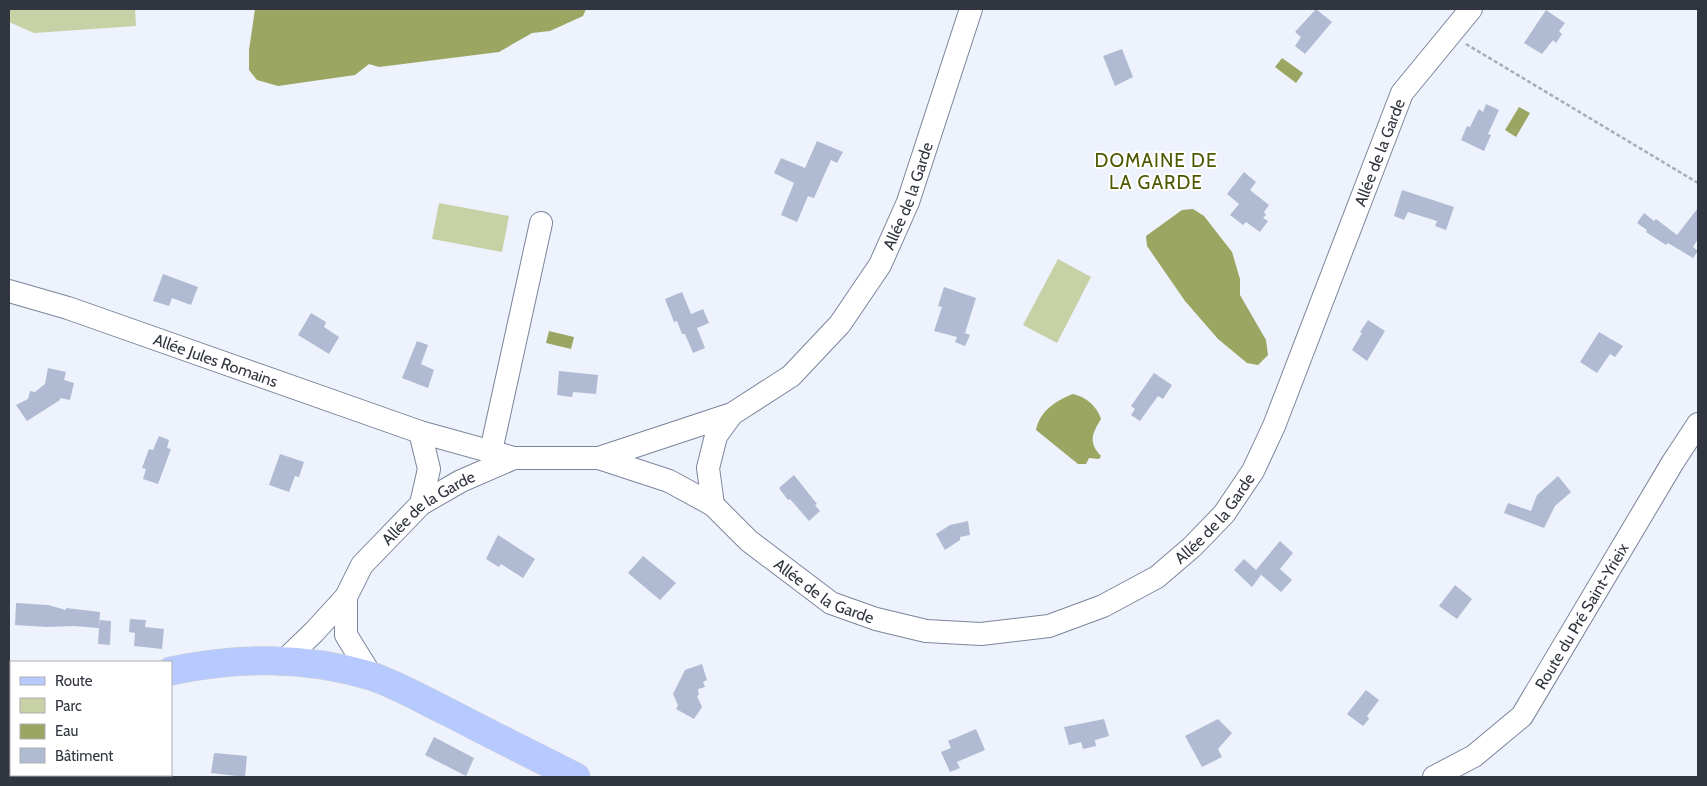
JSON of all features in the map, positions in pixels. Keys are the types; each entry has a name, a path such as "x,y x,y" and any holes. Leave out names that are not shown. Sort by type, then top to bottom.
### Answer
{"main road":[{"path":"182,669 239,661 284,660 330,667 372,677 416,696 576,777"}],"street":[{"name":"Allée de la Garde","path":"284,660 314,632 346,597 362,565 421,504 460,481 514,458 600,458 732,414 791,376 840,324 880,266 908,202 972,9"},
{"name":"Allée de la Garde","path":"600,458 669,481 713,505 750,541 831,603 876,619 926,630 981,634 1049,626 1103,606 1157,577 1192,547 1224,514 1253,471 1274,426 1402,93 1471,9"},
{"path":"491,451 541,224"},
{"name":"Allée Jules Romains","path":"9,291 68,308 420,432 514,458"},
{"name":"Allée de la Garde","path":"713,505 708,468 716,436 732,414"},
{"name":"Route du Pré Saint-Yrieix","path":"1434,777 1474,756 1522,716 1673,462 1698,424"},
{"path":"420,432 429,469 421,504"},
{"name":"Allée de la Garde","path":"330,667 346,635 346,597"},
{"path":"346,635 372,677"}],"path":[{"path":"1450,34 1698,184"}],"green space":[{"path":"9,9 135,9 136,26 34,33 9,22"},
{"path":"439,203 509,216 502,252 432,239"},
{"path":"1058,259 1091,277 1057,343 1023,325"}],"water":[{"path":"255,9 586,9 583,16 550,31 532,33 499,52 379,67 369,64 355,75 278,86 257,80 249,70 249,50"},
{"path":"1282,58 1303,73 1296,83 1275,67"},
{"path":"1519,107 1530,113 1516,137 1505,130"},
{"path":"1193,209 1204,216 1232,252 1240,279 1240,295 1266,340 1268,355 1258,365 1247,363 1218,339 1185,301 1147,246 1146,236 1182,210"},
{"path":"549,331 574,337 571,349 546,343"},
{"path":"1073,394 1082,397 1090,403 1097,410 1101,419 1095,429 1093,442 1101,456 1099,459 1089,458 1086,464 1078,464 1036,430 1041,417 1049,408"}],"building":[{"path":"1316,9 1332,22 1305,54 1295,46 1301,37 1295,32"},
{"path":"1546,10 1565,23 1559,31 1562,34 1556,43 1553,40 1542,54 1524,43"},
{"path":"1122,49 1133,77 1115,86 1103,56"},
{"path":"1486,104 1499,110 1488,134 1491,135 1484,151 1461,140 1467,126 1470,127 1479,109 1483,112"},
{"path":"817,141 843,152 837,163 831,160 814,198 808,196 797,222 781,215 794,183 774,173 781,158 805,168"},
{"path":"1244,172 1256,182 1250,190 1269,205 1264,212 1266,215 1263,218 1268,221 1260,232 1246,222 1243,225 1230,215 1239,204 1227,194"},
{"path":"1402,190 1454,207 1446,230 1435,226 1437,221 1408,212 1404,220 1394,216"},
{"path":"1698,208 1698,239 1693,247 1698,251 1693,258 1668,243 1666,245 1646,232 1647,230 1637,223 1644,213 1654,221 1656,219 1677,235"},
{"path":"163,274 198,287 191,305 172,298 169,306 153,301"},
{"path":"944,287 976,298 965,333 970,335 965,346 955,342 957,337 934,331 942,307 938,306"},
{"path":"682,292 691,314 703,309 709,323 697,328 705,348 693,353 685,334 682,334 677,321 674,322 665,299"},
{"path":"311,313 326,322 324,327 339,337 329,354 298,335"},
{"path":"1368,320 1385,331 1367,361 1352,350"},
{"path":"1599,332 1623,346 1615,357 1610,354 1597,373 1580,362"},
{"path":"417,341 428,345 421,364 434,370 428,388 402,378"},
{"path":"48,368 66,372 64,380 74,383 70,400 60,398 60,400 27,421 16,405 28,399 30,391 35,392 45,384"},
{"path":"559,371 598,375 596,394 573,392 572,397 557,395"},
{"path":"1154,373 1172,385 1163,399 1158,396 1140,421 1131,415 1135,409 1131,406"},
{"path":"159,436 169,440 167,448 171,449 158,484 143,479 146,469 142,468 149,449 153,450"},
{"path":"280,454 304,462 299,477 295,476 289,492 269,485"},
{"path":"794,475 817,504 815,505 820,511 809,521 779,488"},
{"path":"1558,476 1571,492 1555,506 1544,528 1504,513 1508,503 1531,511 1537,495"},
{"path":"968,521 970,535 960,537 960,540 945,550 936,534 950,525"},
{"path":"498,535 535,559 523,578 501,564 499,567 486,559"},
{"path":"1280,541 1293,553 1280,569 1292,580 1281,592 1258,572 1261,575 1252,587 1234,570 1244,559 1256,570"},
{"path":"643,556 676,583 660,600 628,573"},
{"path":"1455,585 1472,599 1457,619 1439,606"},
{"path":"16,603 48,605 66,610 66,608 100,612 99,627 100,620 111,621 110,645 98,644 99,628 15,625"},
{"path":"130,619 146,620 145,627 164,629 162,649 134,646 135,633 129,632"},
{"path":"702,664 707,680 703,682 705,687 698,689 699,695 697,696 702,707 694,719 676,709 678,705 673,694 685,670"},
{"path":"1366,690 1379,700 1367,716 1369,719 1363,726 1347,714"},
{"path":"1104,719 1109,736 1095,740 1096,746 1083,749 1081,742 1069,745 1064,727"},
{"path":"1218,719 1232,733 1218,749 1222,757 1202,767 1185,736"},
{"path":"976,729 985,750 957,762 960,768 950,772 941,752 951,748 948,741"},
{"path":"434,737 474,758 466,776 425,755"},
{"path":"214,753 247,756 245,777 211,773"}],"district":[{"name":"DOMAINE DE LA GARDE","path":"1156,171"}]}
